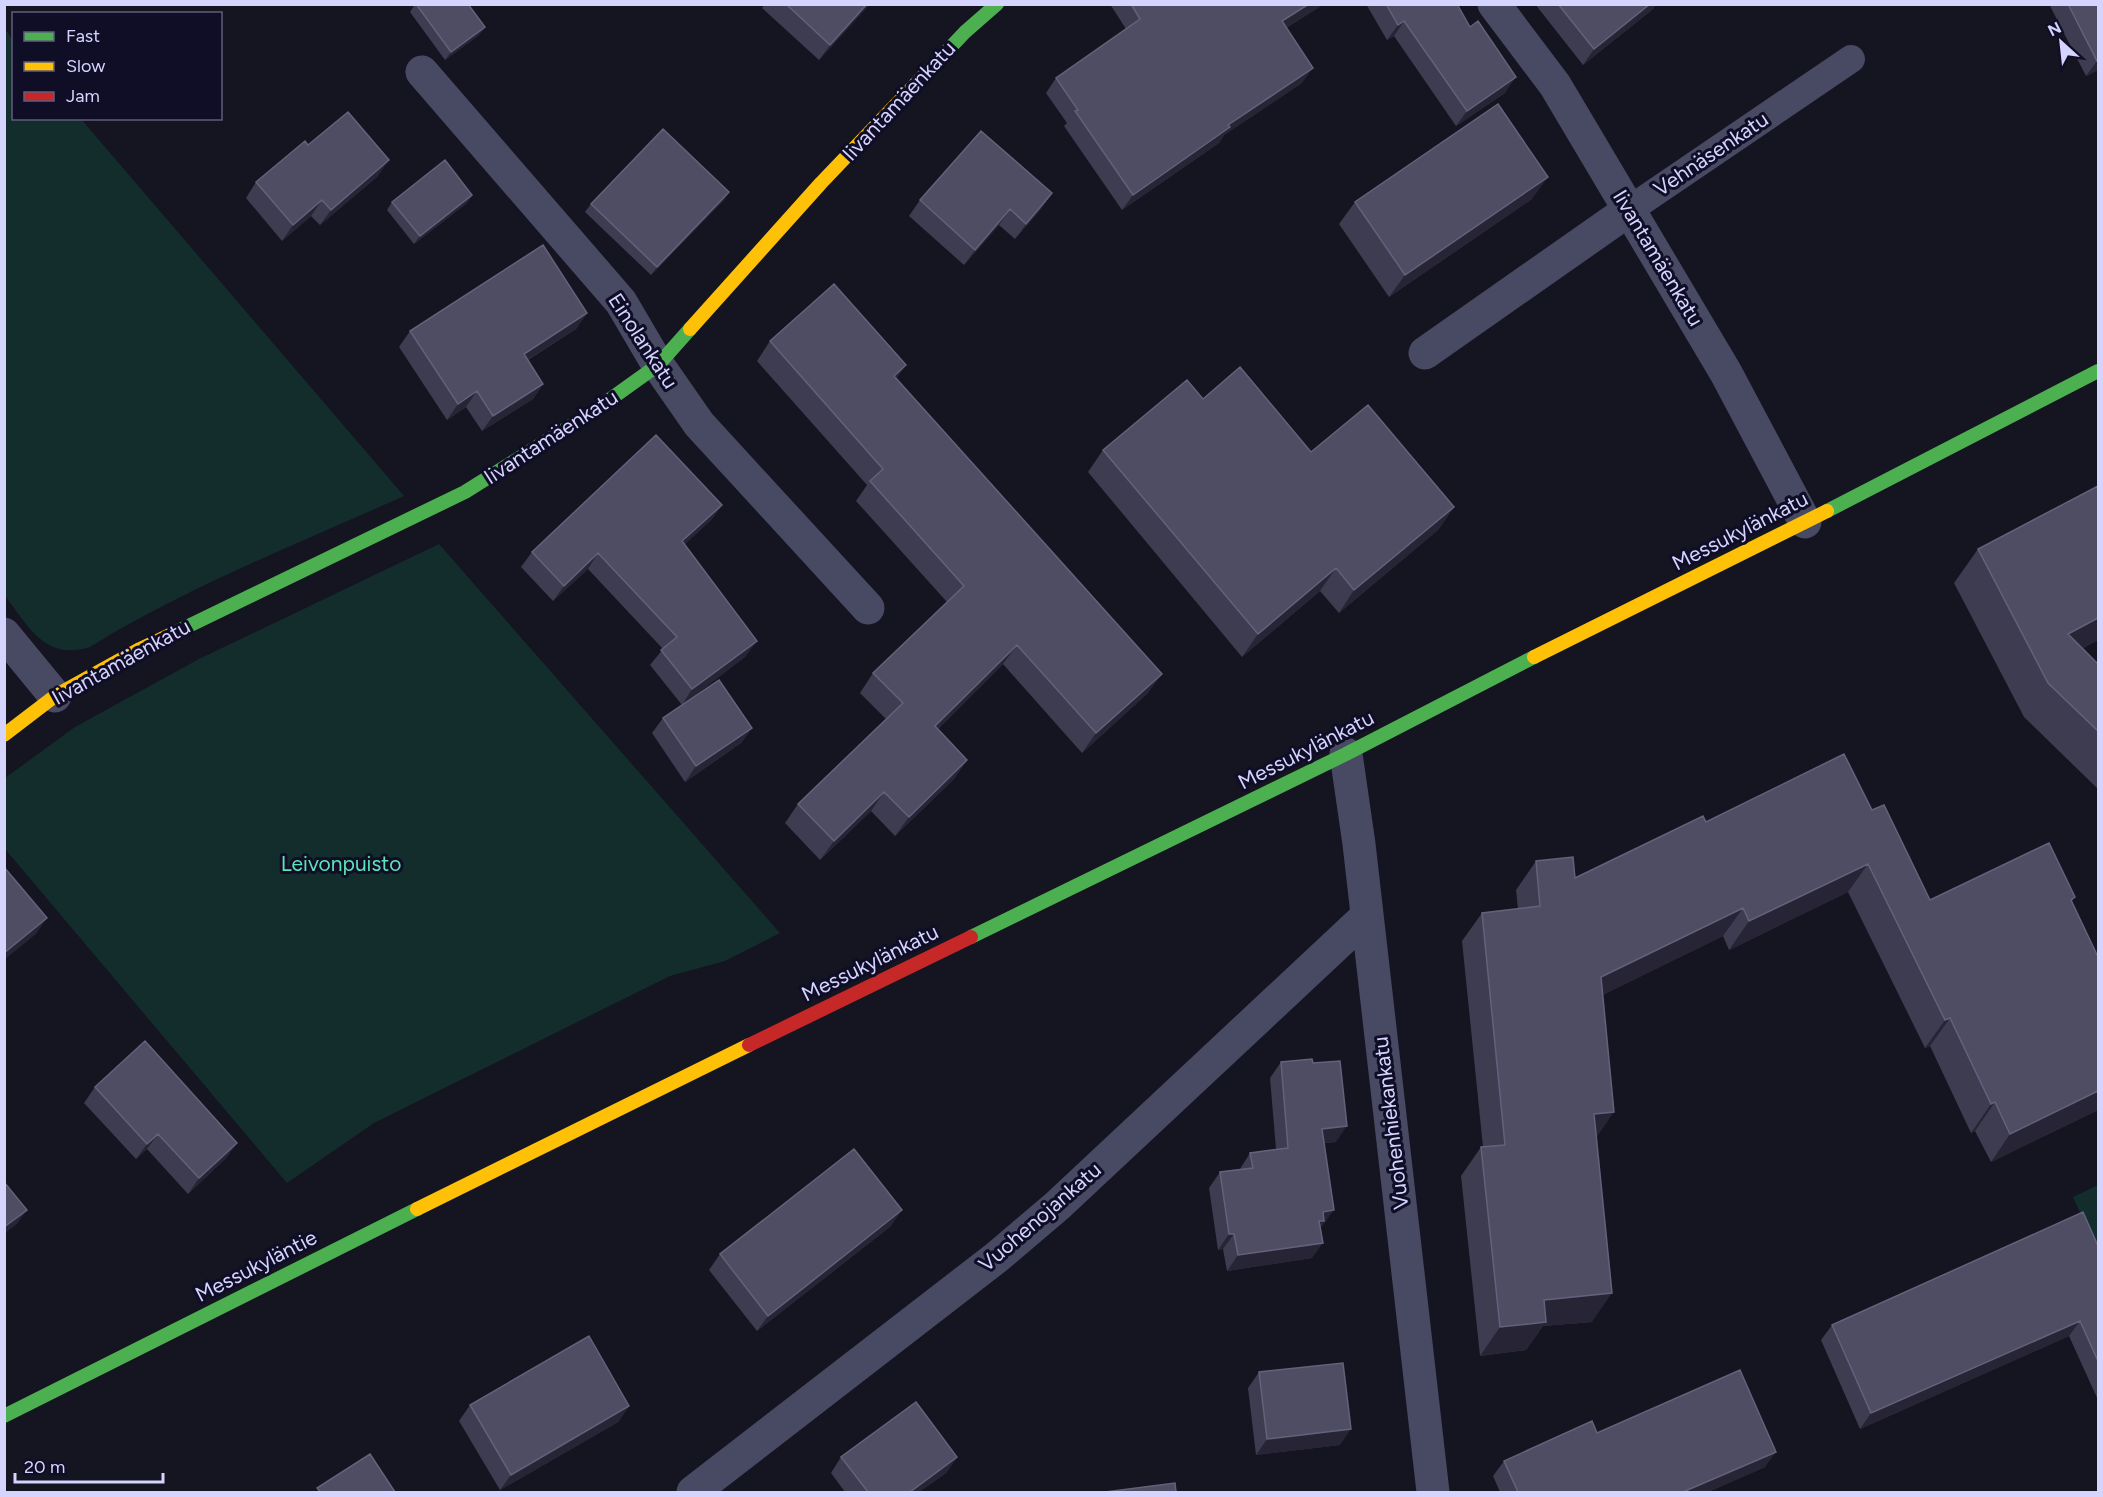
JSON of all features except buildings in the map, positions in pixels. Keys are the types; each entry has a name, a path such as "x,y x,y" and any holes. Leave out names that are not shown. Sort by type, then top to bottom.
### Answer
{"main road":[{"name":"Iivantamäenkatu","path":"4,735 55,696 140,649 465,492 591,413 658,365 821,183 965,32 997,4"},
{"name":"Messukylänkatu","path":"526,1154 1346,753 1805,522 2098,370"},
{"name":"Messukyläntie","path":"4,1416 526,1154"}],"street":[{"name":"Iivantamäenkatu","path":"1494,4 1555,85 1726,373 1805,522"},
{"name":"Einolankatu","path":"422,72 621,302 658,365 699,424 868,608"},
{"name":"Vehnäsenkatu","path":"1425,353 1629,210"},
{"path":"4,634 55,696"},
{"name":"Vuohenhiekankatu","path":"1346,753 1433,1492"},
{"name":"Vuohenojankatu","path":"693,1492 997,1257 1031,1228 1367,916"}],"lane":[{"name":"Vehnäsenkatu","path":"1629,210 1851,59"}],"green space":[{"path":"5,29 12,39 12,120 82,120 404,496 205,585 90,647 74,650 50,645 31,629 5,596"},
{"name":"Leivonpuisto","path":"439,544 780,933 725,961 670,976 374,1123 287,1183 5,849 5,778 75,727 199,659"},
{"path":"2098,1185 2098,1252 2073,1197"}],"traffic: fast":[{"path":"929,70 965,32 997,4"},
{"path":"176,632 465,492 591,413 658,365 690,329"},
{"path":"1827,511 2098,371"},
{"path":"971,937 1346,754 1534,657"},
{"path":"4,1416 417,1209"}],"traffic: slow":[{"path":"690,329 821,183 929,70"},
{"path":"1534,657 1827,511"},
{"path":"4,735 55,696 140,649 176,632"},
{"path":"417,1209 749,1045"}],"traffic: jam":[{"path":"749,1045 971,937"}]}
